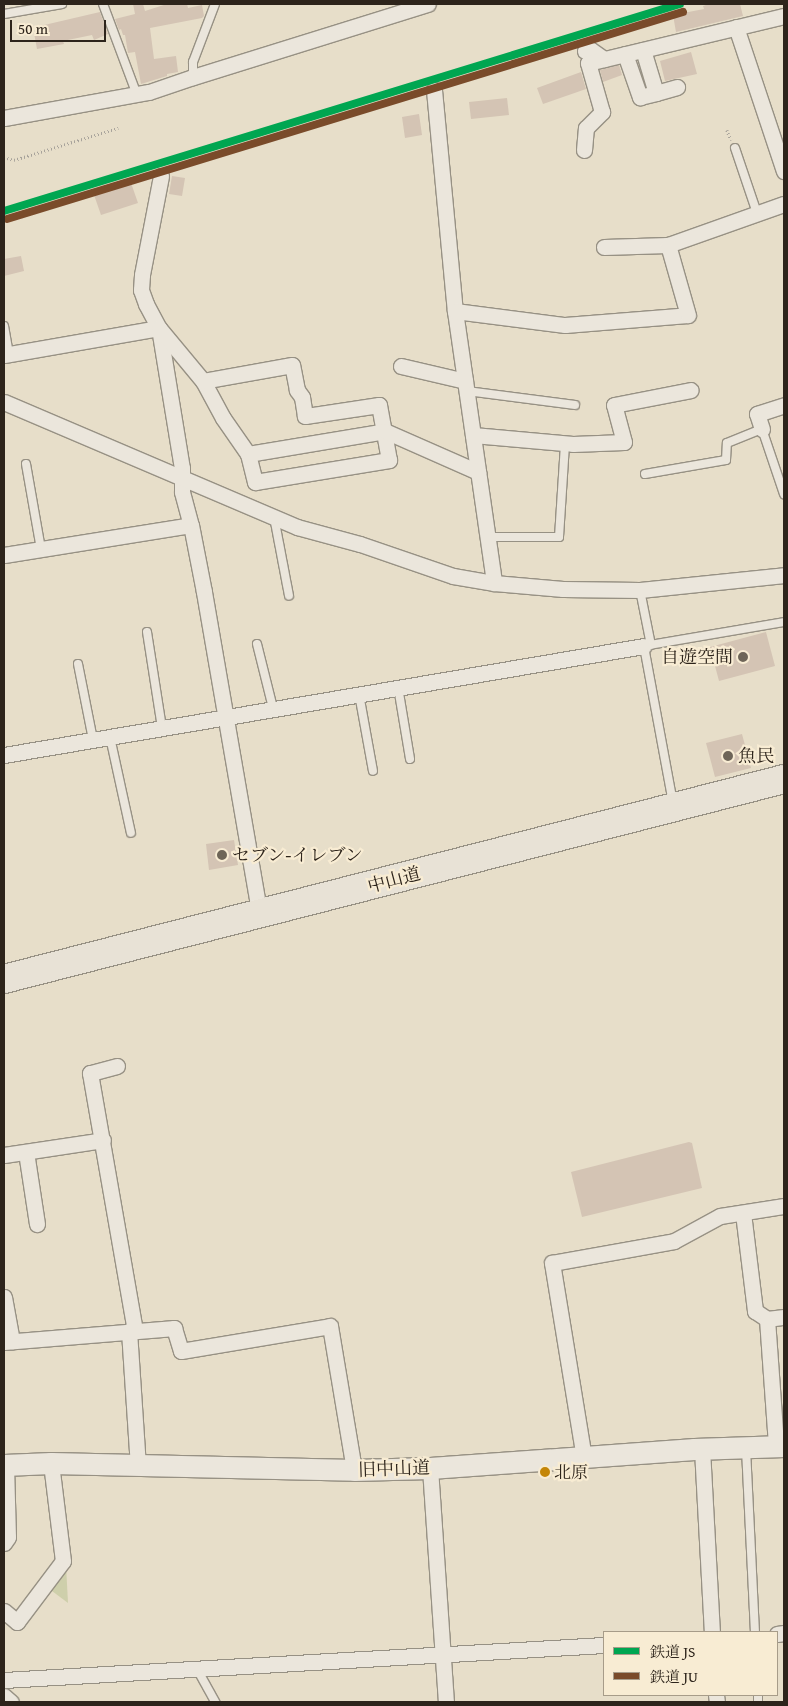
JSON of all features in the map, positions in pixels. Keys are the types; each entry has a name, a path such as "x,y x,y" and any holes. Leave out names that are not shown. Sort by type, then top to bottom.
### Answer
{"highway":[{"name":"中山道","path":"4,979 784,779"}],"main road":[{"name":"旧中山道","path":"5,1465 50,1463 354,1470 430,1468 702,1449 780,1446"}],"street":[{"path":"4,118 162,89 193,77 428,4"},
{"path":"584,150 586,128 602,112 588,63 784,16"},
{"path":"736,27 784,171"},
{"path":"585,51 591,50 604,59"},
{"path":"643,50 656,92"},
{"path":"625,54 640,98 677,87"},
{"path":"434,90 455,311 494,583"},
{"path":"161,176 142,275 141,290 159,328 204,381 223,418 248,454 255,482 390,460 379,405 304,416 302,398 297,390 292,365 204,381"},
{"path":"604,247 668,245 784,204"},
{"path":"455,311 565,325 688,315 668,245"},
{"path":"6,355 159,328"},
{"path":"159,328 182,468 182,492 191,525 260,914"},
{"path":"400,366 466,386"},
{"path":"473,435 565,444 624,442 614,405 691,390"},
{"path":"4,402 311,532 360,544 453,576 494,583 563,589 640,590 784,574"},
{"path":"762,429 757,414 784,405"},
{"path":"248,454 384,431 478,472"},
{"path":"4,555 191,525"},
{"path":"4,755 648,645"},
{"path":"117,1066 90,1073 103,1140 132,1331 138,1465"},
{"path":"4,1155 103,1140"},
{"path":"26,1152 37,1224"},
{"path":"584,1458 552,1263 674,1241 720,1216 784,1206"},
{"path":"743,1213 755,1312 768,1319 784,1317"},
{"path":"4,1297 8,1342 174,1328 181,1351 330,1326 354,1470"},
{"path":"768,1319 780,1446"},
{"path":"702,1449 712,1631"},
{"path":"4,1611 17,1622 63,1560 50,1463"},
{"path":"4,1543 8,1537 5,1465"},
{"path":"430,1468 446,1702"},
{"path":"4,1680 603,1644"},
{"path":"4,1696 11,1702"}],"lane":[{"path":"4,14 24,7 62,4"},
{"path":"103,4 137,95"},
{"path":"193,77 193,62 215,4"},
{"path":"735,148 757,214"},
{"path":"4,326 6,355"},
{"path":"466,386 575,405"},
{"path":"645,474 726,460 728,443 762,429 784,494"},
{"path":"488,537 559,537 565,444"},
{"path":"26,464 41,549"},
{"path":"274,517 289,596"},
{"path":"640,590 674,807"},
{"path":"648,645 784,622"},
{"path":"147,632 162,728"},
{"path":"256,644 273,708"},
{"path":"78,664 93,740"},
{"path":"398,688 410,759"},
{"path":"359,694 372,772"},
{"path":"110,737 131,833"},
{"path":"746,1447 756,1631"},
{"path":"197,1669 214,1702"}],"path":[{"path":"4,157 14,160 118,128"}],"green space":[{"path":"66,1565 68,1603 48,1588"}],"building":[{"path":"133,4 143,4 145,11 167,4 187,4 188,8 202,5 204,16 202,18 150,28 154,59 176,56 178,72 141,84 135,52 128,53 125,35 123,35 121,29 119,30 115,19 135,14"},
{"path":"709,4 740,4 743,16 676,32 673,15 704,9 703,6"},
{"path":"100,12 108,34 94,40 92,35 63,41 64,44 37,49 34,33 41,32 40,26"},
{"path":"691,52 697,74 665,81 660,61"},
{"path":"619,65 622,75 603,82 600,70"},
{"path":"581,72 586,89 543,104 537,88"},
{"path":"507,98 509,115 471,119 469,102"},
{"path":"419,114 422,135 405,138 402,117"},
{"path":"172,176 185,178 182,196 169,194"},
{"path":"130,180 138,203 101,215 93,192"},
{"path":"21,256 24,271 4,276 4,259"},
{"name":"自遊空間","path":"766,632 775,666 719,681 710,647"},
{"name":"魚民","path":"742,734 751,768 715,777 706,743"},
{"name":"セブン-イレブン","path":"234,840 238,865 209,870 206,844"},
{"path":"689,1142 692,1143 702,1188 582,1217 571,1172"}],"rail line":[{"name":"JS","path":"4,211 680,4"},
{"name":"JU","path":"7,219 683,12"}],"place":[{"name":"自遊空間","path":"743,657"},
{"name":"魚民","path":"728,756"},
{"name":"セブン-イレブン","path":"222,855"},
{"name":"北原","path":"545,1472"}]}
